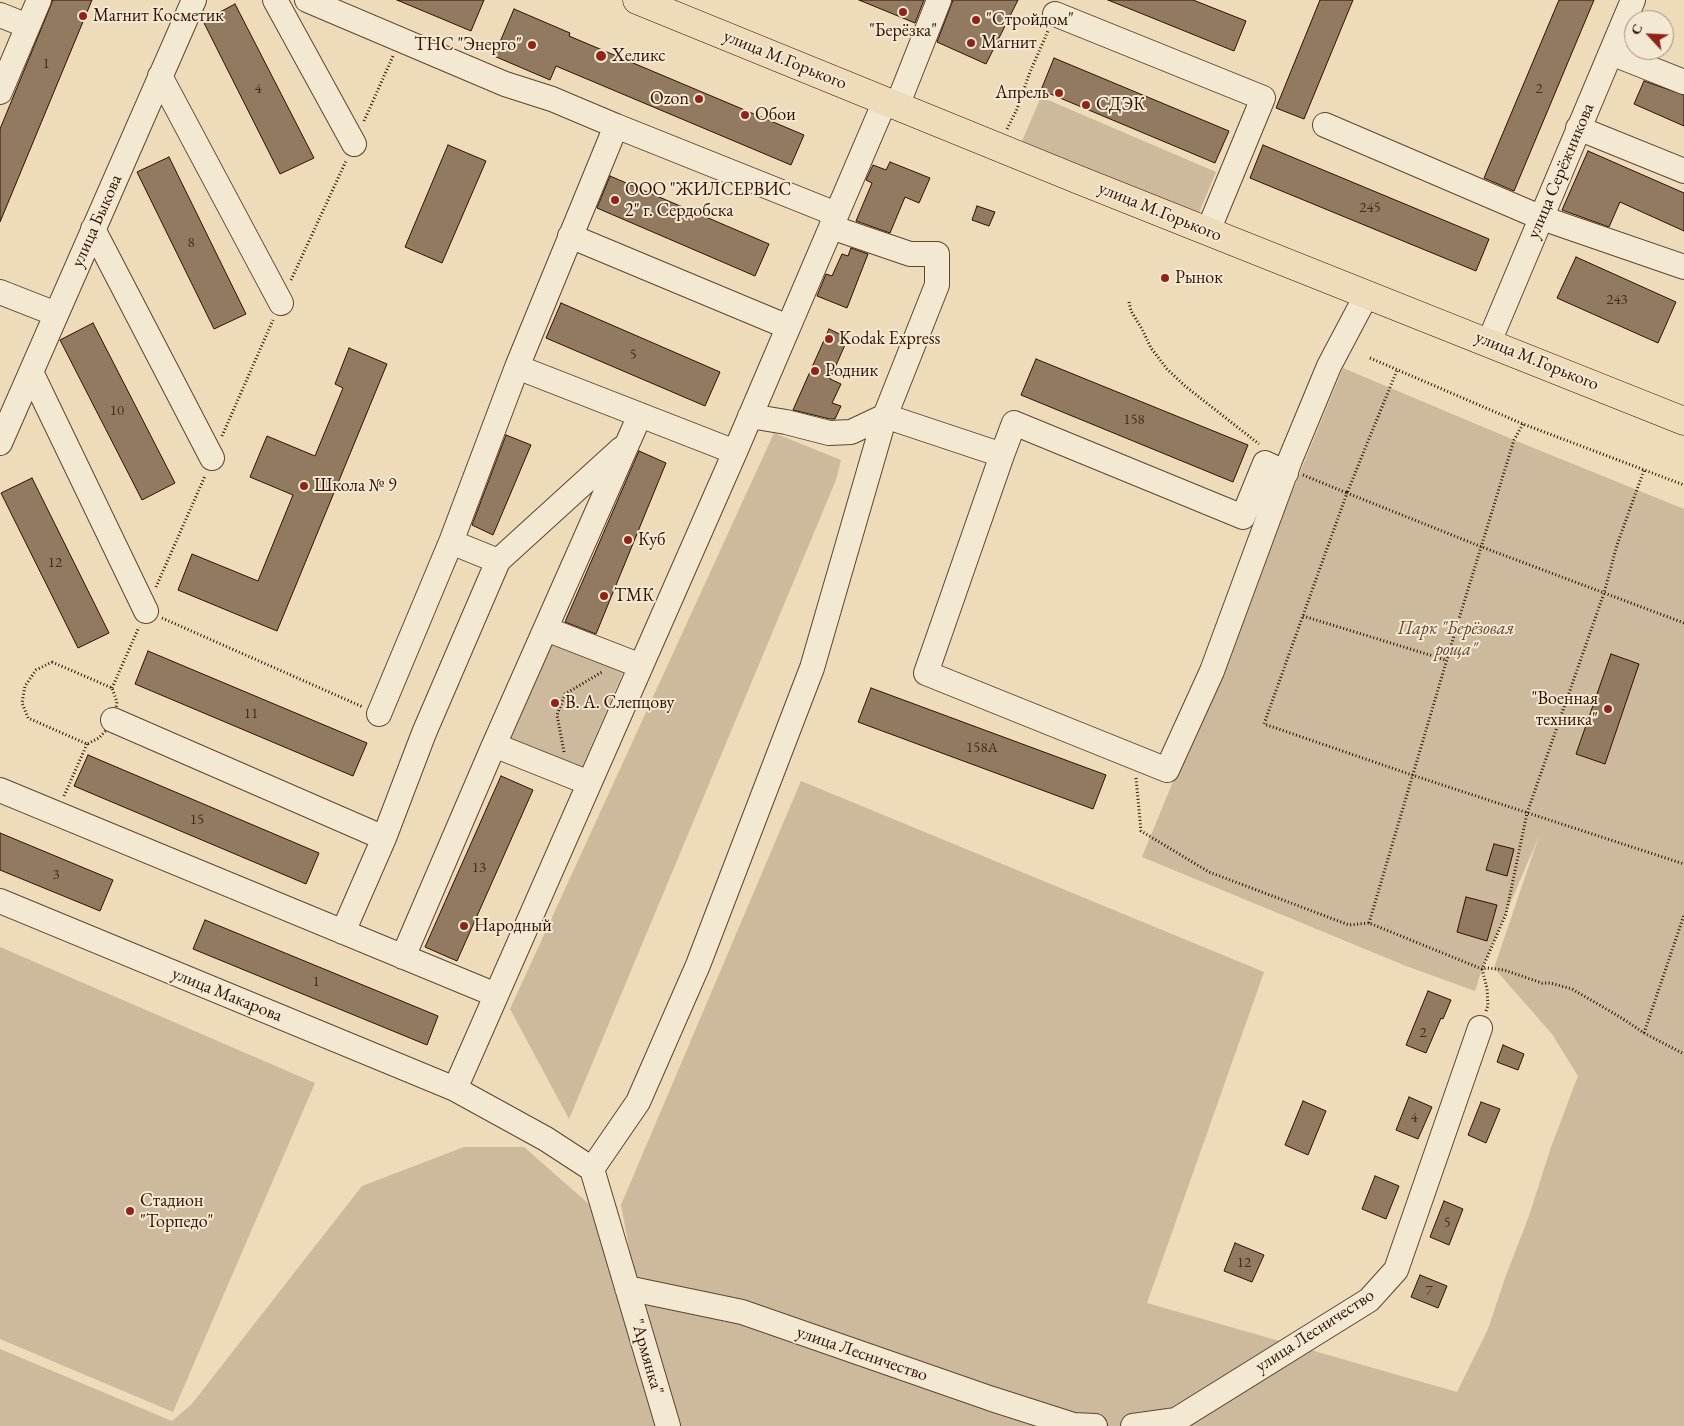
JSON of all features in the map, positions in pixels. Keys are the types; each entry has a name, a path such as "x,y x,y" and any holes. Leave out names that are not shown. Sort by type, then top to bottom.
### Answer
{"main road":[{"name":"улица М.Горького","path":"637,0 891,104 1684,421"}],"street":[{"path":"0,92 39,0"},
{"name":"улица Быкова","path":"0,443 194,0"},
{"path":"275,0 354,144"},
{"path":"307,0 505,84 552,99 910,254 937,254 937,285 884,416 812,668 702,956 638,1102 592,1169"},
{"path":"455,1089 496,995 579,779 632,662 734,452 833,220 891,104 939,0"},
{"name":"улица Серёжникова","path":"1489,342 1633,0"},
{"path":"1055,14 1263,98 1208,231"},
{"path":"0,15 28,26"},
{"path":"1611,53 1684,82"},
{"path":"160,76 281,303"},
{"path":"1325,125 1542,218 1684,267"},
{"path":"379,714 451,542 517,367 616,126"},
{"path":"1578,128 1684,171"},
{"path":"94,229 212,458"},
{"path":"570,236 788,327"},
{"path":"0,292 56,314"},
{"path":"1288,466 1264,463 1243,517 1014,423 926,673 1167,770 1212,671 1288,466 1329,366 1367,294"},
{"path":"517,367 734,452"},
{"path":"31,372 146,611"},
{"path":"403,957 494,744 640,415"},
{"path":"750,416 786,422 830,434 851,432 884,416 1002,455"},
{"path":"343,932 384,838 424,733 498,561 628,442"},
{"path":"451,542 498,561"},
{"path":"546,629 632,662"},
{"path":"113,720 384,838"},
{"path":"494,744 579,779"},
{"path":"0,790 496,995"},
{"name":"улица Макарова","path":"0,901 455,1089 546,1139 592,1169"},
{"name":"улица Лесничество","path":"1133,1426 1176,1420 1369,1300 1396,1270 1480,1028"},
{"name":"\"Армянка\"","path":"592,1169 668,1426"},
{"name":"улица Лесничество","path":"627,1288 742,1312 992,1399 1073,1425 1095,1426"}],"path":[{"path":"998,147 1018,109 1030,72 1055,14"},
{"path":"57,813 87,744 99,738 113,720 117,702 112,688 281,303 401,40"},
{"path":"1129,302 1130,311 1142,329 1151,348 1167,369 1185,386 1260,445"},
{"path":"1370,358 1523,424 1684,485"},
{"path":"1397,370 1347,493 1264,724 1412,775 1684,864"},
{"path":"1368,923 1514,440 1523,424"},
{"path":"1288,466 1300,474 1482,548 1684,623"},
{"path":"1480,1028 1488,1005 1486,980 1482,969 1506,914 1527,813 1604,593 1618,545 1644,470"},
{"path":"146,611 379,714"},
{"path":"1303,616 1446,660"},
{"path":"87,744 28,718 22,703 25,686 36,670 52,662 112,688"},
{"path":"579,779 557,715 565,694 632,662"},
{"path":"1134,758 1141,831 1208,872 1349,925 1368,923 1482,969 1504,970 1542,983 1566,987 1684,1054"},
{"path":"1644,1033 1684,915"}],"green space":[{"path":"1041,97 1216,172 1198,215 1022,141"},
{"name":"Парк \"Берёзовая роща\"","path":"1343,368 1684,509 1684,1426 676,1426 637,1290 621,1205 801,781 1264,972 1147,1303 1457,1392 1488,1329 1529,1216 1551,1147 1578,1076 1552,1034 1494,968 1539,836 1482,969 1475,991 1406,966 1142,857"},
{"path":"774,433 841,460 836,480 569,1119 510,1009"},
{"path":"554,639 624,670 580,772 510,741"},
{"name":"Стадион \"Торпедо\"","path":"0,947 315,1083 173,1412 0,1339"},
{"path":"464,1147 524,1147 590,1205 618,1287 659,1426 0,1426 0,1349 172,1421 191,1405 362,1186"}],"building":[{"path":"53,0 92,0 0,222 0,129"},
{"path":"397,0 484,0 471,31"},
{"name":"\"Берёзка\"","path":"859,0 924,0 915,23"},
{"name":"\"Стройдом\"","path":"953,0 1018,0 986,64 937,42"},
{"path":"1108,0 1193,0 1246,21 1234,51"},
{"path":"1320,0 1353,0 1304,119 1276,108"},
{"path":"1559,0 1594,0 1514,191 1484,178"},
{"path":"235,4 314,158 280,174 203,21"},
{"path":"514,9 570,33 569,36 804,135 791,165 556,66 550,80 494,56"},
{"path":"1054,58 1229,131 1215,163 1041,90"},
{"path":"1644,81 1684,95 1684,126 1634,104"},
{"path":"448,145 486,161 442,263 405,247"},
{"path":"1263,145 1489,239 1476,271 1250,178"},
{"path":"1588,151 1684,193 1684,231 1620,202 1609,227 1562,210"},
{"path":"169,157 246,314 214,329 137,172"},
{"path":"890,162 930,178 919,203 905,197 890,233 856,221 872,183 866,180 873,165 886,170"},
{"path":"610,176 769,244 755,276 597,208"},
{"path":"977,206 995,212 989,226 972,220"},
{"path":"851,248 868,254 847,308 817,296 826,274 832,276 842,254 848,256"},
{"path":"1576,257 1676,302 1658,343 1557,298"},
{"path":"561,303 720,372 705,406 546,338"},
{"path":"93,323 175,483 142,500 60,340"},
{"path":"829,329 848,338 830,379 841,384 832,403 841,406 835,419 793,410"},
{"name":"Школа № 9","path":"349,348 387,364 277,631 178,590 192,554 258,581 293,495 250,477 267,436 315,456 343,388 335,384"},
{"path":"1036,359 1248,445 1233,482 1021,395"},
{"path":"506,435 531,445 493,535 472,525"},
{"path":"639,451 666,463 596,634 565,622"},
{"path":"32,478 109,633 78,648 1,493"},
{"path":"148,651 367,743 353,776 135,684"},
{"name":"\"Военная техника\"","path":"1611,654 1639,664 1605,764 1576,754"},
{"path":"871,688 1106,775 1093,809 858,722"},
{"path":"88,755 319,853 306,884 74,786"},
{"path":"501,776 533,790 457,961 425,947"},
{"path":"0,833 113,880 100,911 0,870"},
{"path":"1494,844 1514,849 1507,876 1486,870"},
{"path":"1466,897 1497,905 1487,941 1457,932"},
{"path":"205,920 438,1016 427,1045 193,949"},
{"path":"1428,991 1451,1000 1426,1053 1406,1045"},
{"path":"1503,1045 1524,1054 1518,1070 1497,1062"},
{"path":"1409,1097 1432,1107 1418,1139 1396,1130"},
{"path":"1303,1101 1326,1111 1308,1155 1285,1145"},
{"path":"1481,1102 1500,1109 1486,1143 1468,1135"},
{"path":"1375,1176 1399,1186 1386,1219 1362,1209"},
{"path":"1444,1201 1463,1209 1449,1245 1430,1237"},
{"path":"1235,1243 1264,1255 1252,1282 1224,1271"},
{"path":"1420,1275 1447,1286 1438,1308 1411,1297"}],"place":[{"name":"\"Берёзка\"","path":"903,12"},
{"name":"Магнит Косметик","path":"83,16"},
{"name":"\"Стройдом\"","path":"976,20"},
{"name":"Магнит","path":"971,43"},
{"name":"ТНС \"Энерго\"","path":"532,45"},
{"name":"Хеликс","path":"601,56"},
{"name":"Апрель","path":"1059,93"},
{"name":"Ozon","path":"699,99"},
{"name":"СДЭК","path":"1086,105"},
{"name":"Обои","path":"745,115"},
{"name":"ООО \"ЖИЛСЕРВИС 2\" г. Сердобска","path":"615,200"},
{"name":"Рынок","path":"1165,278"},
{"name":"Kodak Express","path":"829,339"},
{"name":"Родник","path":"815,371"},
{"name":"Школа № 9","path":"304,486"},
{"name":"Куб","path":"628,540"},
{"name":"ТМК","path":"604,596"},
{"name":"В. А. Слепцову","path":"555,703"},
{"name":"\"Военная техника\"","path":"1608,709"},
{"name":"Народный","path":"464,926"},
{"name":"Стадион \"Торпедо\"","path":"130,1211"}]}
